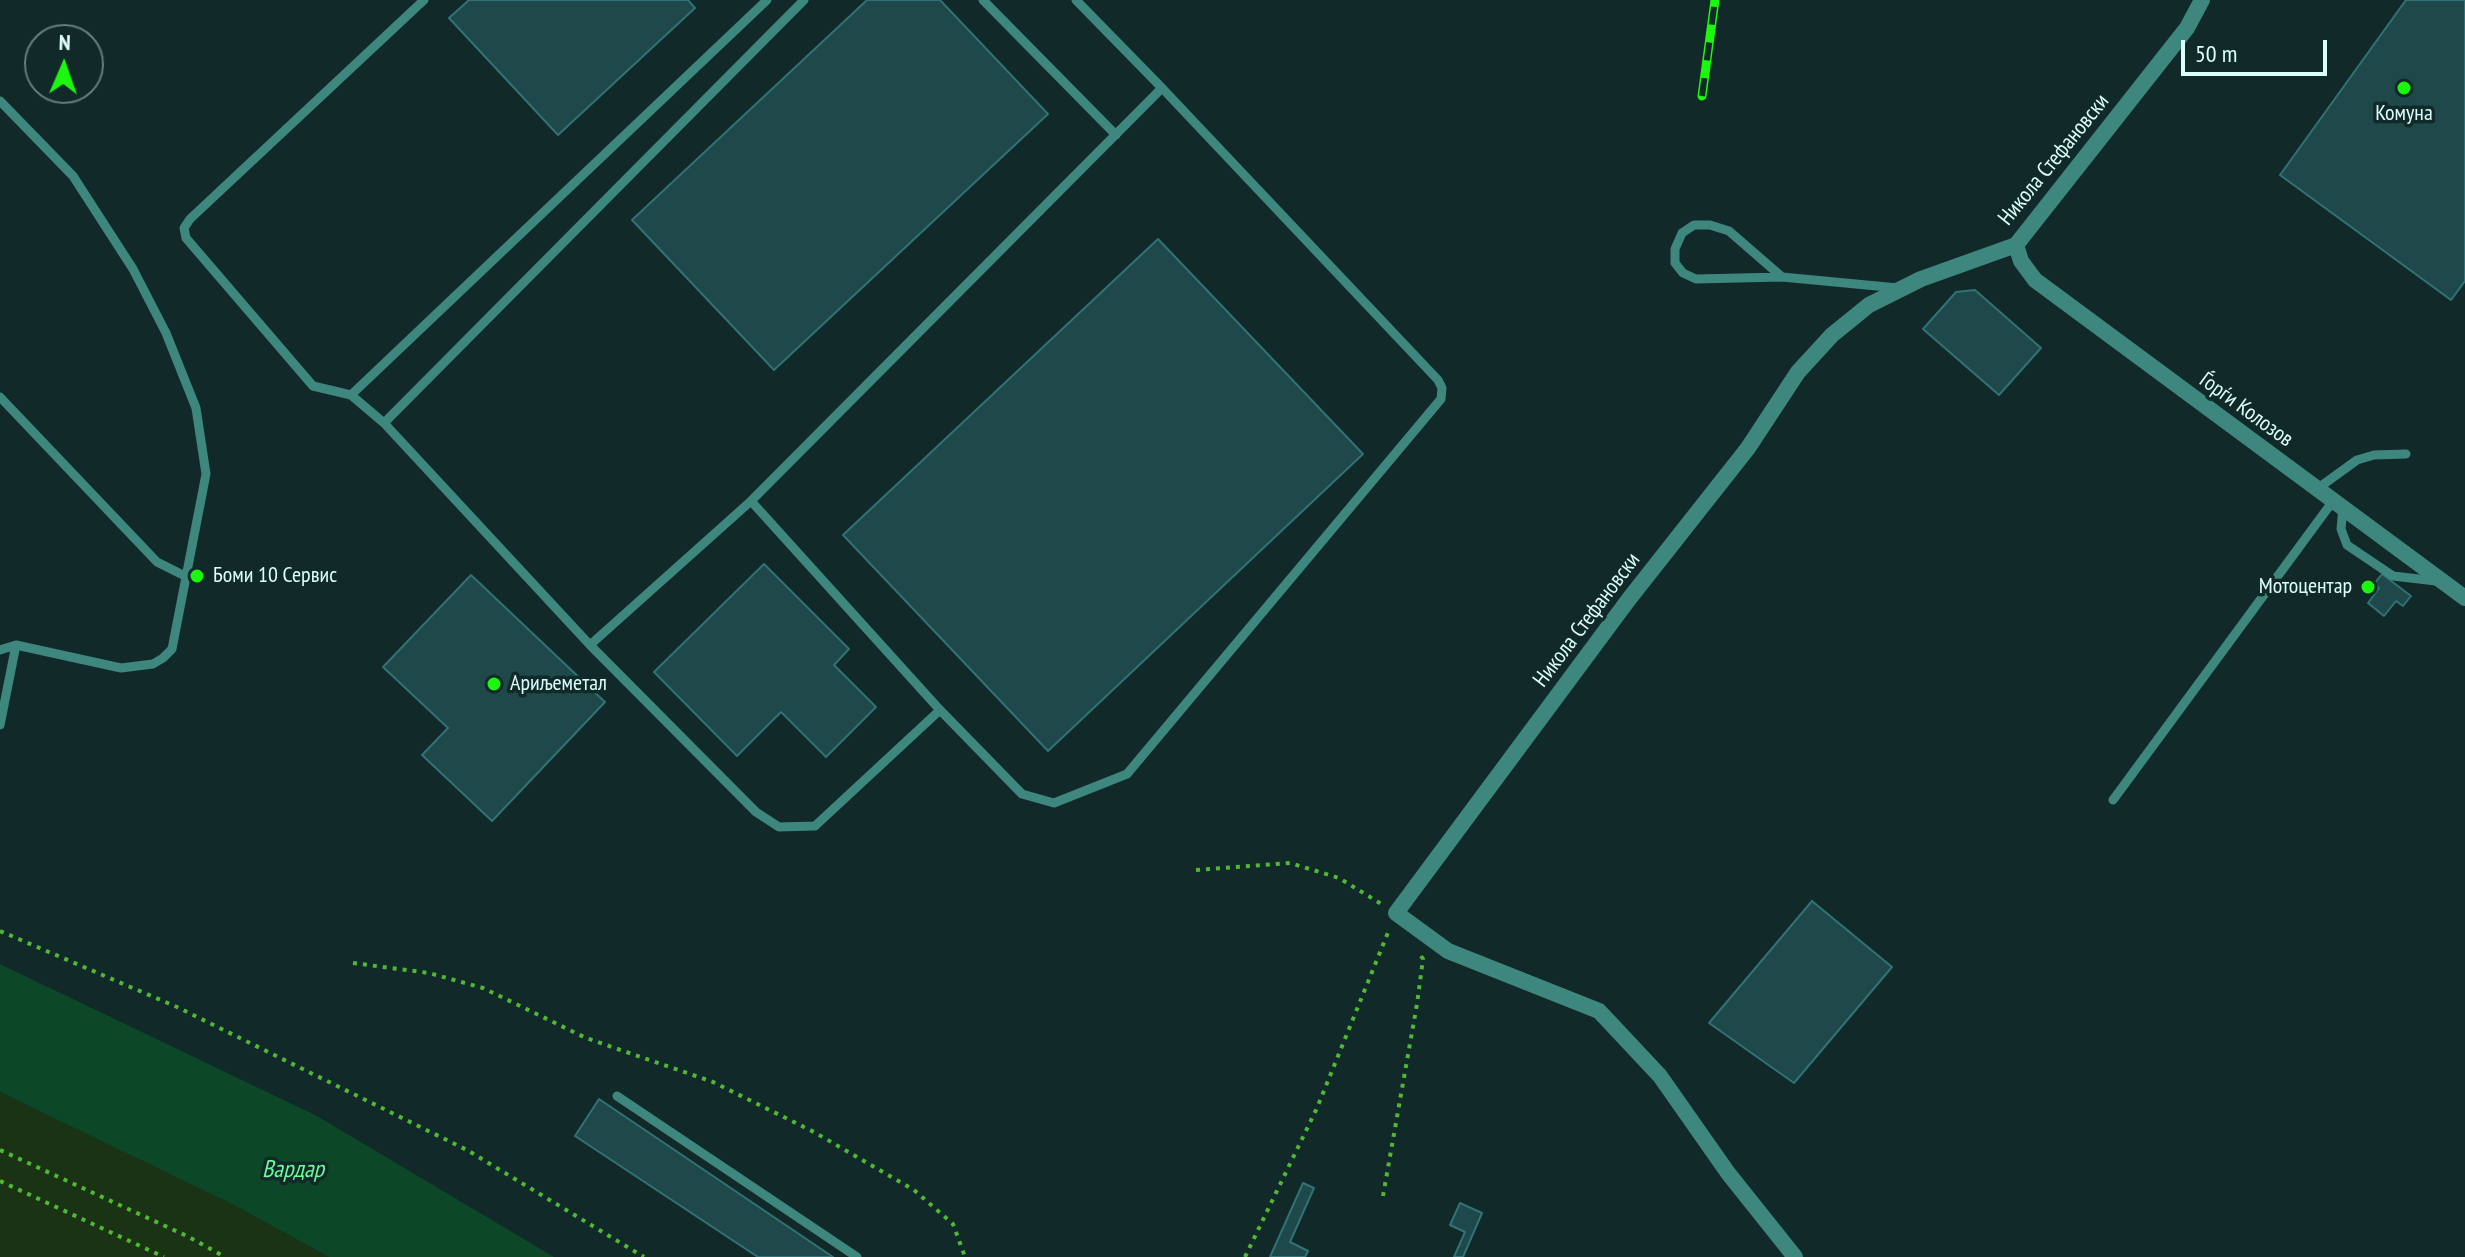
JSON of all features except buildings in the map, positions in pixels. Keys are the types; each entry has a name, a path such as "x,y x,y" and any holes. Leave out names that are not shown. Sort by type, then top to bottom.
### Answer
{"street":[{"name":"Никола Стефановски","path":"1396,913 1629,599 1748,448 1798,372 1832,335 1869,305 1901,289 2016,245 2187,28 2202,0"},
{"name":"Ѓорѓи Колозов","path":"2016,245 2021,261 2035,280 2465,598"},
{"path":"1396,913 1448,951 1599,1011 1660,1076 1728,1173 1795,1257"}],"lane":[{"path":"424,0 190,219 184,228 186,238 313,386 351,395 384,423 590,645 756,812 779,827 815,826 940,710"},
{"path":"351,395 767,0"},
{"path":"384,423 804,0"},
{"path":"983,0 1116,135"},
{"path":"751,501 940,710 1022,794 1054,803 1127,774 1441,399 1438,380 1076,0"},
{"path":"590,645 751,501 1162,88"},
{"path":"0,101 73,176 116,242 166,333 196,408 206,474 172,649 153,664 121,668 16,645 0,650"},
{"path":"1782,277 1729,231 1710,225 1694,225 1682,233 1675,249 1675,263 1683,273 1696,279 1782,277 1901,289"},
{"path":"0,397 157,562 187,577"},
{"path":"2317,489 2357,460 2374,455 2406,454"},
{"path":"2338,504 2341,529 2347,545 2393,576 2444,582"},
{"path":"2113,800 2338,504"},
{"path":"0,725 16,645"},
{"path":"617,1096 857,1257"}],"path":[{"path":"1196,870 1290,863 1339,878 1396,913 1317,1108 1245,1257"},
{"path":"0,931 177,1007 467,1150 644,1257"},
{"path":"1383,1196 1423,959 1416,948"},
{"path":"353,963 429,973 483,988 586,1038 713,1082 814,1132 914,1190 953,1224 965,1257"},
{"path":"0,1150 189,1237 225,1257"},
{"path":"0,1181 164,1257"}],"shaded area":[{"path":"0,1092 234,1205 329,1257 0,1257"}],"water":[{"name":"Вардар","path":"0,964 317,1116 554,1257 329,1257 234,1205 0,1092"}],"railway":[{"path":"1702,96 1715,0"}],"place":[{"name":"Комуна","path":"2404,88"},
{"name":"Боми 10 Сервис","path":"197,576"},
{"name":"Мотоцентар","path":"2368,587"},
{"name":"Ариљеметал","path":"494,684"}]}
